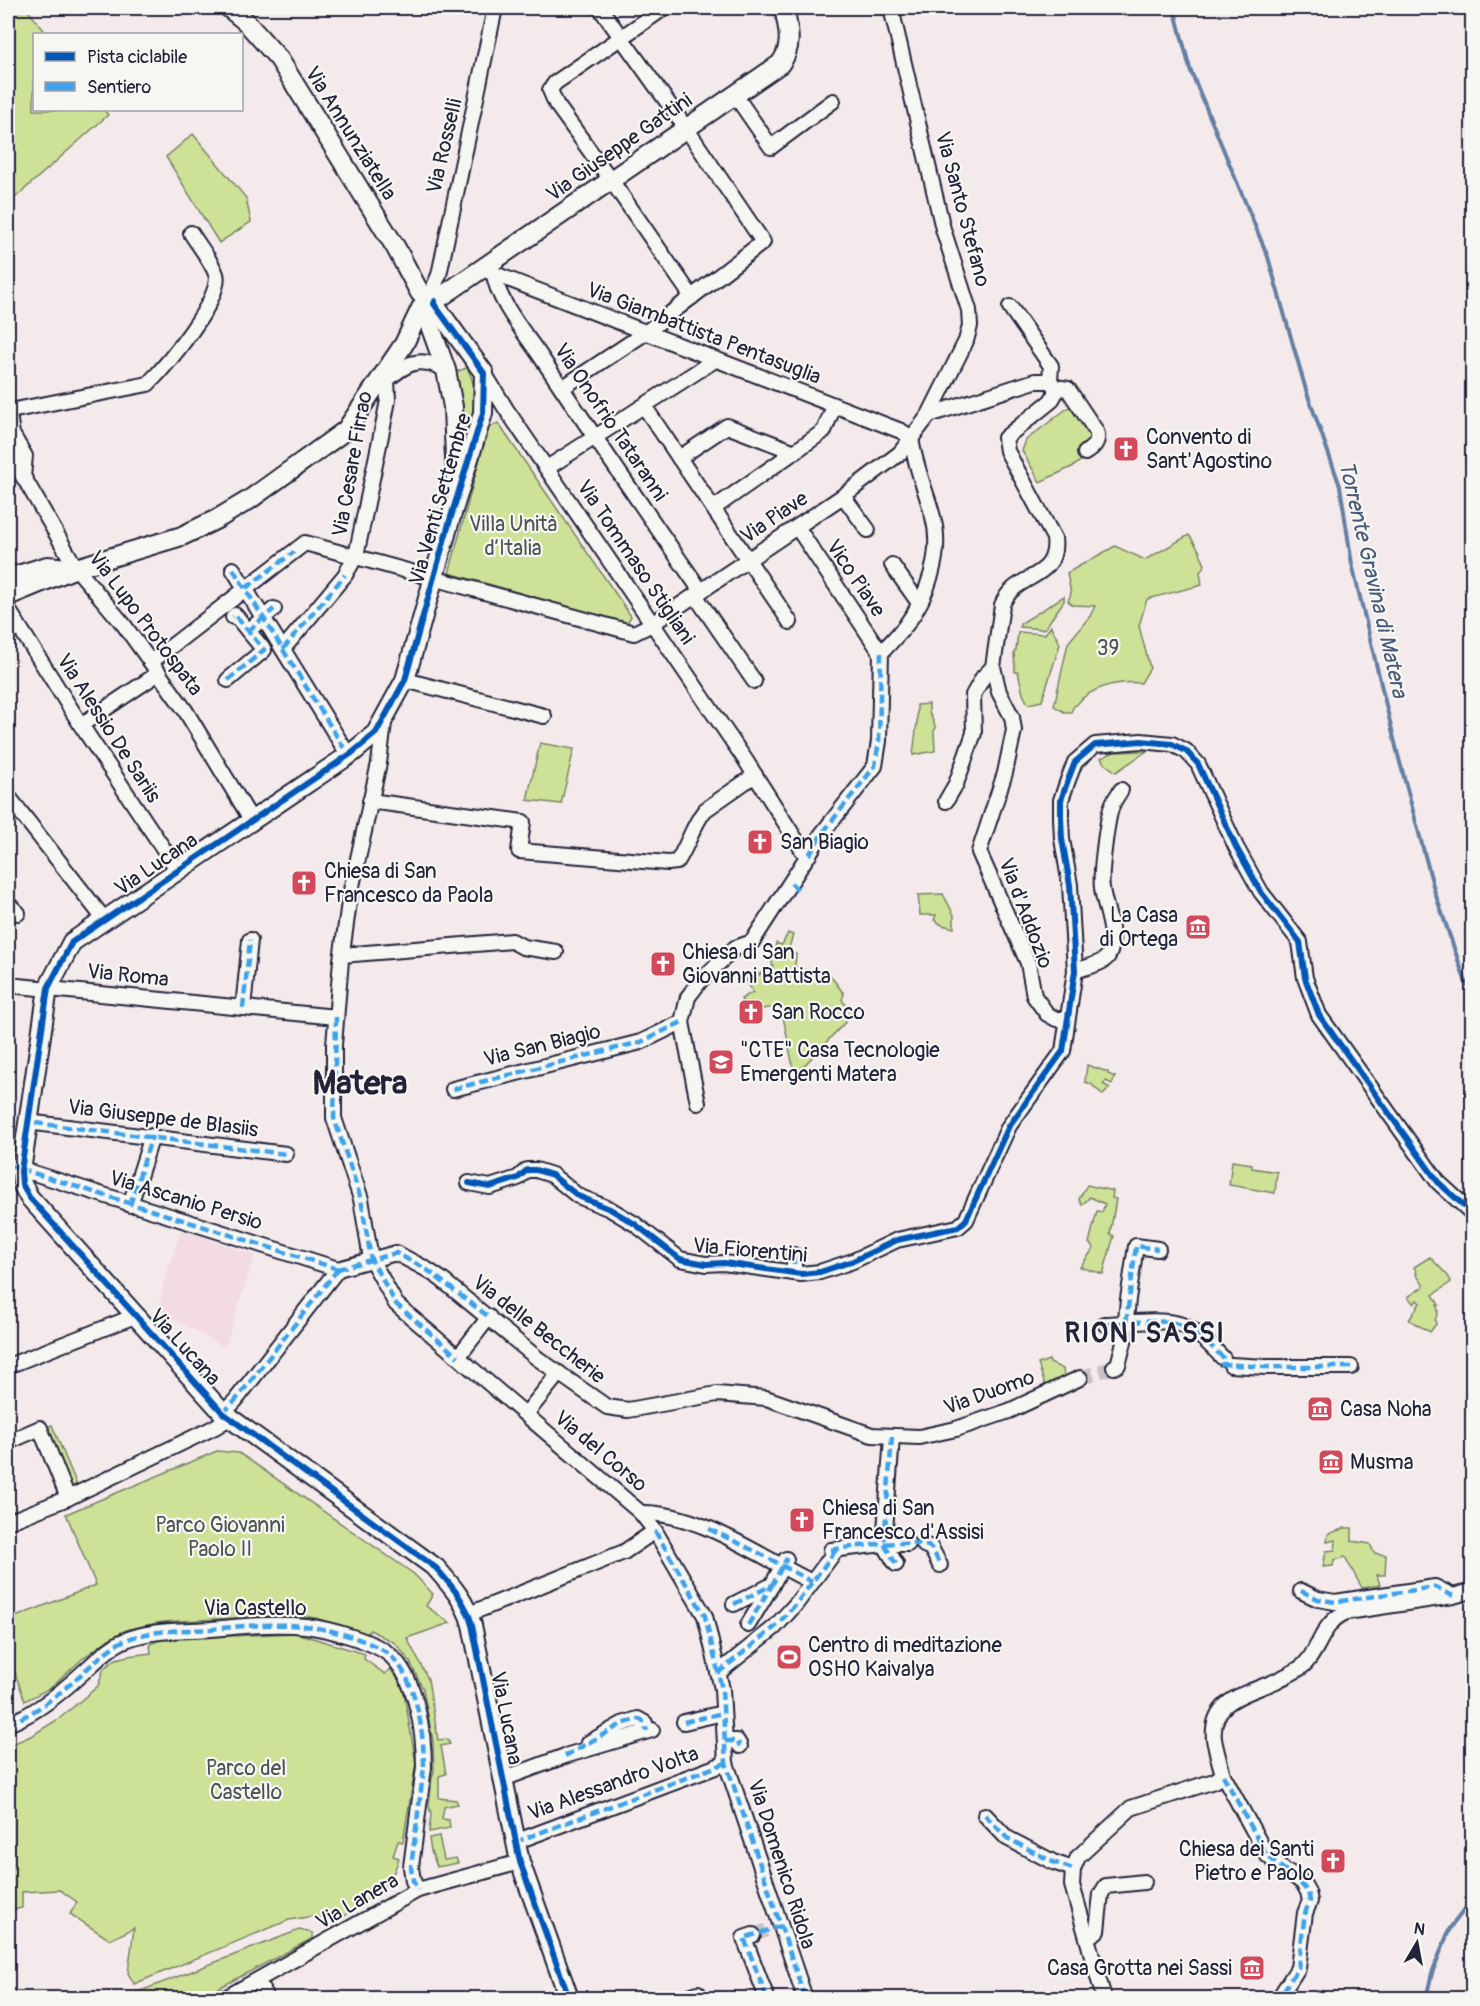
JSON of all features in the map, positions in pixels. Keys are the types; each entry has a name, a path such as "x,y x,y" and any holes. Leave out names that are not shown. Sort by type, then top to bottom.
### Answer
{"street":[{"name":"Via Annunziatella","path":"229,8 245,21 279,59 428,301"},
{"name":"Via Rosselli","path":"428,301 439,275 495,8"},
{"path":"562,388 645,333 763,242 686,128 600,8"},
{"path":"664,8 555,83 550,90 556,104 692,297"},
{"name":"Via Giuseppe Gattini","path":"428,301 488,271 611,180 780,64 788,54 789,45 784,8"},
{"name":"Via Santo Stefano","path":"891,8 943,229 969,310 970,326 966,342 929,415"},
{"path":"735,95 771,147 833,101"},
{"path":"23,477 25,456 12,434 9,409 148,384 195,326 210,303 216,288 216,275 192,233"},
{"name":"Via Giambattista Pentasuglia","path":"488,271 901,431 911,437"},
{"name":"Via Onofrio Tataranni","path":"488,271 508,306 754,681"},
{"name":"Via Venti Settembre","path":"428,301 447,370 453,406 456,499"},
{"path":"8,596 76,568 182,536 225,515 249,500 346,430 381,385 428,301 484,373"},
{"path":"1010,307 1051,366 1053,384"},
{"path":"547,468 715,360"},
{"path":"381,385 414,362 433,362 447,370"},
{"name":"Via Venti Settembre","path":"405,680 433,577 483,413 484,373"},
{"name":"Via Tommaso Stigliani","path":"484,373 755,774 803,851 808,855"},
{"path":"698,1103 682,1022 688,997 700,981 735,948 752,942 795,887 808,855 821,835 875,766 879,741 881,653 907,624 919,603 926,589 936,554 934,520 912,450 911,437 929,415 1035,381 1068,389 1098,436 1096,444 1085,453"},
{"name":"Via d'Addozio","path":"1053,384 1055,394 1051,401 1005,438 1007,451 1054,538 1055,551 1052,561 1042,571 1013,588 1005,596 1002,605 993,667 999,692 1012,717 1014,730 1005,773 979,852 1028,963 1034,996 1047,1014 1056,1019 1067,1019"},
{"name":"Via Cesare Firrao","path":"283,649 345,575 356,556 388,400 381,385"},
{"path":"644,406 790,622"},
{"path":"714,508 824,431 834,406"},
{"path":"680,458 727,426 795,452"},
{"name":"Via Piave","path":"652,624 843,496 900,453 911,437"},
{"name":"Via Lupo Protospata","path":"8,450 76,568 124,625 185,710 252,821"},
{"path":"843,496 868,530"},
{"name":"Vico Piave","path":"797,527 881,653"},
{"path":"81,725 155,668 246,588 306,543 634,633 652,624"},
{"path":"892,565 919,603"},
{"path":"8,579 47,566 76,568"},
{"path":"233,569 246,588 269,613 275,637 344,748"},
{"name":"Via Alessio De Sariis","path":"8,609 81,725 177,869"},
{"path":"248,631 269,613"},
{"path":"228,680 264,651 235,615 233,616"},
{"path":"261,647 275,637"},
{"path":"946,801 956,784 974,733 973,695 983,677 993,667"},
{"path":"371,1259 361,1199 334,1118 336,1023 350,895 379,763 385,715 405,680 544,716"},
{"name":"Via Lucana","path":"385,715 376,733 352,753 72,942 48,988 12,1171 29,1197 226,1416 436,1568 452,1585 469,1614 520,1862 569,1998"},
{"name":"Via Fiorentini","path":"469,1183 490,1187 518,1178 527,1170 536,1170 552,1175 578,1196 610,1209 635,1224 680,1259 794,1273 820,1272 853,1261 897,1240 958,1227 966,1220 1009,1126 1063,1051 1075,971 1075,943 1069,870 1062,839 1061,800 1075,762 1095,745 1142,741 1164,742"},
{"path":"1152,755 1164,742 1186,751 1198,764 1236,847 1261,892 1300,942 1305,978 1319,1016 1438,1182 1473,1213"},
{"path":"370,801 523,822 519,851 668,863 677,862 699,817 705,810 755,774"},
{"path":"1075,971 1103,961 1109,954 1112,941 1110,919 1102,890 1102,877 1112,806 1121,790"},
{"path":"8,796 104,919"},
{"path":"243,1008 250,940"},
{"path":"342,955 512,941 523,947 556,952"},
{"name":"Via Roma","path":"8,985 243,1008 336,1023"},
{"name":"Via San Biagio","path":"453,1089 641,1041 682,1022"},
{"name":"Via Giuseppe de Blasiis","path":"36,1123 286,1154"},
{"path":"130,1205 152,1136"},
{"name":"Via Ascanio Persio","path":"12,1171 338,1269"},
{"path":"1114,1367 1118,1365 1124,1342 1136,1246 1158,1249"},
{"name":"Via delle Beccherie","path":"338,1269 396,1253 426,1269 489,1317 537,1358 607,1407 628,1410 717,1394 766,1398 872,1436 911,1437"},
{"path":"794,1255 794,1273"},
{"name":"Via del Corso","path":"371,1259 396,1304 641,1513 655,1531 705,1616 718,1673"},
{"path":"8,1522 68,1498 215,1427 226,1416 235,1401 338,1269"},
{"path":"8,1366 135,1316"},
{"path":"458,1357 489,1317"},
{"path":"1105,1324 1155,1322 1182,1325 1197,1334 1223,1357 1266,1367 1351,1367"},
{"path":"526,1414 559,1373"},
{"name":"Via Duomo","path":"911,1437 956,1429 1010,1411 1080,1378"},
{"path":"8,1442 40,1428 68,1498"},
{"path":"892,1437 884,1544 896,1564"},
{"path":"641,1513 662,1512 709,1529 785,1562 812,1582"},
{"path":"469,1614 624,1552 655,1531"},
{"path":"718,1673 775,1627 796,1604 834,1550 884,1544 908,1544"},
{"path":"928,1546 940,1565"},
{"path":"748,1624 785,1562"},
{"path":"734,1604 772,1586"},
{"path":"1301,1591 1318,1599 1335,1602 1435,1587 1453,1596"},
{"path":"1279,1998 1298,1968 1305,1913 1310,1901 1303,1883 1266,1854 1222,1775 1214,1739 1214,1724 1217,1716 1223,1706 1234,1699 1294,1672 1304,1665 1327,1626 1341,1614 1473,1591"},
{"name":"Via Castello","path":"8,1724 26,1717 47,1703 104,1653 121,1642 152,1633 257,1625 306,1626 354,1637 391,1656 406,1674 414,1699 424,1750 424,1767 411,1867 418,1890"},
{"name":"Via Domenico Ridola","path":"718,1673 726,1763 762,1868 776,1928 805,1998"},
{"path":"684,1722 723,1713"},
{"path":"503,1779 566,1756 649,1731"},
{"path":"725,1741 737,1741 740,1746"},
{"name":"Via Alessandro Volta","path":"515,1842 726,1763"},
{"path":"1104,1998 1072,1885 1073,1869 1078,1857 1131,1808 1214,1781 1222,1775"},
{"path":"985,1815 1007,1838 1053,1863 1073,1869"},
{"path":"762,1868 770,1856"},
{"name":"Via Lanera","path":"225,1998 418,1890 520,1862"},
{"path":"1088,1937 1097,1931 1101,1894 1106,1886 1144,1882"},
{"path":"753,1935 744,1938 767,1998"},
{"path":"258,1981 266,1998"},
{"path":"683,1998 698,1993 700,1998"}],"shaded area":[{"path":"181,1230 255,1255 225,1348 159,1311 163,1285"}],"green space":[{"path":"8,8 26,8 46,33 33,33 33,111 105,111 108,115 8,204 8,140 15,132 8,124"},
{"path":"193,134 246,198 251,222 219,243 166,157"},
{"path":"467,368 475,391 475,402 463,458 452,373"},
{"path":"1073,404 1093,432 1085,457 1074,466 1040,482 1022,451 1026,440"},
{"name":"Villa Unità d’Italia","path":"498,423 631,616 627,623 449,573 488,428"},
{"name":"39","path":"1189,535 1205,565 1200,572 1202,585 1147,599 1139,626 1150,668 1141,683 1118,683 1097,689 1082,698 1071,712 1064,712 1054,706 1068,643 1090,616 1095,606 1073,605 1068,601 1071,594 1067,573 1115,546 1145,560"},
{"path":"1064,596 1064,601 1045,628 1020,627 1020,624"},
{"path":"1051,626 1060,644 1042,701 1028,704 1018,672 1015,672 1014,652 1018,632 1045,634"},
{"path":"929,704 929,712 936,728 934,731 935,751 913,755 917,705"},
{"path":"540,743 574,749 561,804 527,800"},
{"path":"1147,751 1116,772 1101,758 1114,752"},
{"path":"943,894 954,915 954,928 934,920 936,915 920,915 918,895"},
{"path":"788,933 793,935 788,951 796,954 795,967 827,971 844,994 842,1000 853,1014 797,1073 793,1067 781,1006 748,1010 741,999 753,992 746,980 756,971 759,975 764,970 767,973 773,968 771,957 774,954 776,943 782,945"},
{"path":"1087,1065 1108,1072 1115,1077 1112,1084 1106,1081 1103,1084 1110,1088 1103,1095 1091,1084 1085,1082"},
{"path":"1232,1161 1252,1164 1252,1168 1277,1172 1275,1193 1229,1185"},
{"path":"1087,1185 1113,1191 1112,1198 1116,1199 1110,1234 1114,1236 1103,1274 1080,1267 1094,1248 1089,1243 1097,1211 1102,1212 1105,1204 1090,1197 1082,1205 1079,1199"},
{"path":"1430,1257 1451,1282 1433,1295 1439,1305 1437,1305 1436,1324 1430,1332 1409,1320 1420,1303 1417,1300 1414,1304 1408,1297 1424,1286 1414,1267"},
{"path":"1049,1360 1050,1363 1063,1369 1064,1376 1045,1385 1038,1364"},
{"path":"52,1425 77,1485 72,1487 47,1427"},
{"name":"Parco Giovanni Paolo II","path":"217,1451 239,1453 414,1574 433,1594 426,1606 450,1623 407,1638 428,1679 438,1740 447,1739 450,1744 441,1746 446,1774 439,1776 439,1798 456,1800 458,1804 444,1807 442,1819 449,1820 450,1828 429,1832 431,1814 429,1806 434,1772 433,1741 423,1689 409,1660 395,1643 370,1630 366,1635 316,1618 288,1615 162,1622 126,1630 109,1639 83,1658 52,1687 25,1701 8,1653 8,1620 96,1585 66,1514"},
{"path":"1352,1528 1352,1541 1370,1544 1374,1553 1386,1555 1385,1575 1377,1575 1380,1585 1362,1588 1345,1557 1334,1560 1333,1566 1323,1567 1326,1551 1335,1550 1336,1540 1327,1542 1328,1534"},
{"name":"Parco del Castello","path":"296,1633 365,1654 364,1659 385,1674 390,1669 399,1680 404,1693 416,1763 403,1842 398,1841 393,1856 399,1858 386,1885 343,1917 332,1919 314,1916 289,1920 134,1984 128,1973 134,1928 110,1940 70,1914 77,1902 60,1890 22,1892 22,1908 12,1910 8,1908 8,1746 33,1735 60,1718 98,1686 104,1668 116,1659 151,1653 150,1644 164,1639"},
{"path":"439,1836 444,1860 456,1858 458,1863 437,1867 429,1838"},
{"path":"299,1930 313,1933 313,1938 200,1998 139,1998 135,1993"}],"waterway":[{"name":"Torrente Gravina di Matera","path":"1174,8 1190,69 1268,257 1306,390 1340,486 1352,564 1398,755 1435,893 1466,983 1472,992"},
{"name":"Torrente Gravina di Matera","path":"1426,1998 1432,1973 1450,1928 1472,1900"}],"tunnel":[{"path":"1080,1378 1114,1367"},
{"path":"753,1935 771,1929"}],"marked path":[{"path":"246,588 294,552"},
{"path":"233,569 344,748"},
{"path":"283,649 345,575"},
{"path":"248,631 274,609"},
{"path":"228,680 264,650 235,615 233,617"},
{"path":"809,855 821,835 875,766 879,741 881,653"},
{"path":"791,883 799,891"},
{"path":"243,1008 250,940"},
{"path":"336,1017 334,1118 361,1199 371,1259 396,1304 458,1357"},
{"path":"453,1089 641,1042 682,1022"},
{"path":"35,1123 286,1154"},
{"path":"130,1205 152,1136"},
{"path":"8,1165 338,1269"},
{"path":"1126,1323 1136,1246 1158,1249"},
{"path":"338,1269 396,1253 426,1269 489,1317"},
{"path":"794,1255 794,1273"},
{"path":"223,1413 235,1401 338,1269"},
{"path":"1105,1324 1154,1321 1182,1325 1209,1344 1223,1358 1222,1364 1266,1367 1351,1367"},
{"path":"892,1437 884,1544 896,1564"},
{"path":"709,1529 812,1582"},
{"path":"655,1531 705,1616 722,1689 726,1763 805,1998"},
{"path":"831,1550 913,1543 931,1548 940,1565"},
{"path":"718,1673 775,1627 796,1604 836,1550"},
{"path":"734,1604 772,1585 787,1558"},
{"path":"748,1625 772,1585"},
{"path":"1301,1591 1318,1599 1335,1602 1435,1587 1453,1596"},
{"path":"8,1724 51,1700 112,1647 143,1635 165,1631 258,1625 306,1626 338,1633 374,1645 391,1656 400,1666 413,1693 420,1723 424,1767 411,1867 413,1881 418,1890"},
{"path":"684,1722 723,1713"},
{"path":"565,1756 622,1724 638,1719 642,1720 647,1731"},
{"path":"725,1741 737,1741 740,1746"},
{"path":"515,1842 726,1763"},
{"path":"1223,1775 1266,1854 1296,1878 1308,1892 1310,1901 1305,1913 1298,1968 1279,1998"},
{"path":"985,1815 1007,1838 1053,1862 1073,1869"},
{"path":"767,1998 744,1938 781,1926"}],"cycle path":[{"path":"435,301 434,304 484,373 483,413 405,680 376,733 352,753 72,942 48,988 21,1171 22,1184 29,1197 223,1413 436,1568 457,1594 472,1625 520,1862 569,1998"},
{"path":"469,1183 490,1187 518,1178 527,1170 536,1170 552,1175 578,1196 610,1209 635,1224 680,1259 801,1274 820,1272 853,1261 897,1240 958,1227 966,1220 1009,1126 1063,1051 1075,971 1070,885 1062,839 1061,818 1061,800 1068,780 1075,762 1095,745 1141,741 1172,744 1186,751 1198,764 1236,847 1261,892 1300,942 1305,978 1319,1015 1438,1182 1472,1213"}],"place":[{"name":"Convento di Sant'Agostino","path":"1126,449"},
{"name":"San Biagio","path":"760,842"},
{"name":"Chiesa di San Francesco da Paola","path":"304,883"},
{"name":"La Casa di Ortega","path":"1198,927"},
{"name":"Chiesa di San Giovanni Battista","path":"663,964"},
{"name":"San Rocco","path":"751,1012"},
{"name":"\"CTE\" Casa Tecnologie Emergenti Matera","path":"721,1062"},
{"name":"Casa Noha","path":"1320,1409"},
{"name":"Musma","path":"1331,1462"},
{"name":"Chiesa di San Francesco d'Assisi","path":"802,1520"},
{"name":"Centro di meditazione OSHO Kaivalya","path":"789,1657"},
{"name":"Chiesa dei Santi Pietro e Paolo","path":"1333,1861"},
{"name":"Casa Grotta nei Sassi","path":"1252,1968"}],"district":[{"name":"Matera","path":"360,1082"},
{"name":"RIONI SASSI","path":"1145,1333"}]}
